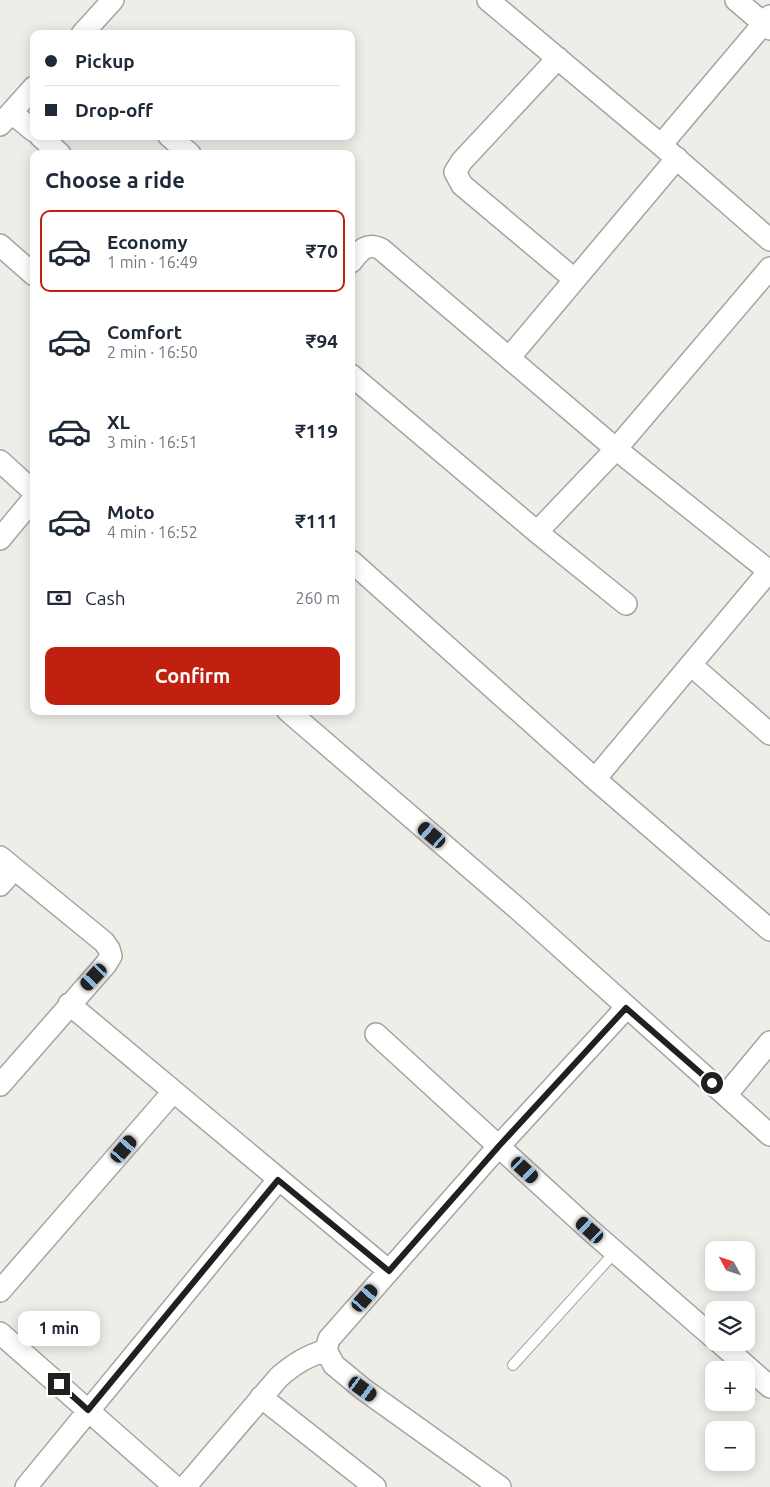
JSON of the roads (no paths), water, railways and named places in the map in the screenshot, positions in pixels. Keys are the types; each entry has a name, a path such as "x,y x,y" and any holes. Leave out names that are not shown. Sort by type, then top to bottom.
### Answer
{"street":[{"path":"86,30 113,0"},
{"path":"488,0 669,152 770,240"},
{"path":"508,358 574,279 768,23 736,0"},
{"path":"558,58 462,161 456,172 462,185 574,279"},
{"path":"30,92 6,119 30,129"},
{"path":"44,140 56,150"},
{"path":"174,140 185,150"},
{"path":"0,245 30,272"},
{"path":"355,257 362,249 368,246 381,249 616,449 770,570 596,779"},
{"path":"537,532 616,449 770,268"},
{"path":"355,378 537,532 626,604"},
{"path":"0,461 30,488"},
{"path":"0,539 30,503"},
{"path":"355,565 596,779 770,930"},
{"path":"691,665 770,734"},
{"path":"293,715 518,909 626,1008 770,1135"},
{"path":"0,886 7,863 104,942 111,956 0,1085"},
{"path":"69,1004 389,1271"},
{"path":"485,1483 334,1365 326,1350 329,1339 499,1146 626,1008"},
{"path":"376,1034 615,1252 705,1330"},
{"path":"726,1095 770,1042"},
{"path":"0,1291 173,1092"},
{"path":"26,1487 278,1180"},
{"path":"0,1333 175,1487"},
{"path":"185,1487 279,1377 295,1364 309,1356 326,1350"},
{"path":"728,1351 770,1387"},
{"path":"261,1397 375,1487"}],"lane":[{"path":"513,1365 615,1252"}]}
